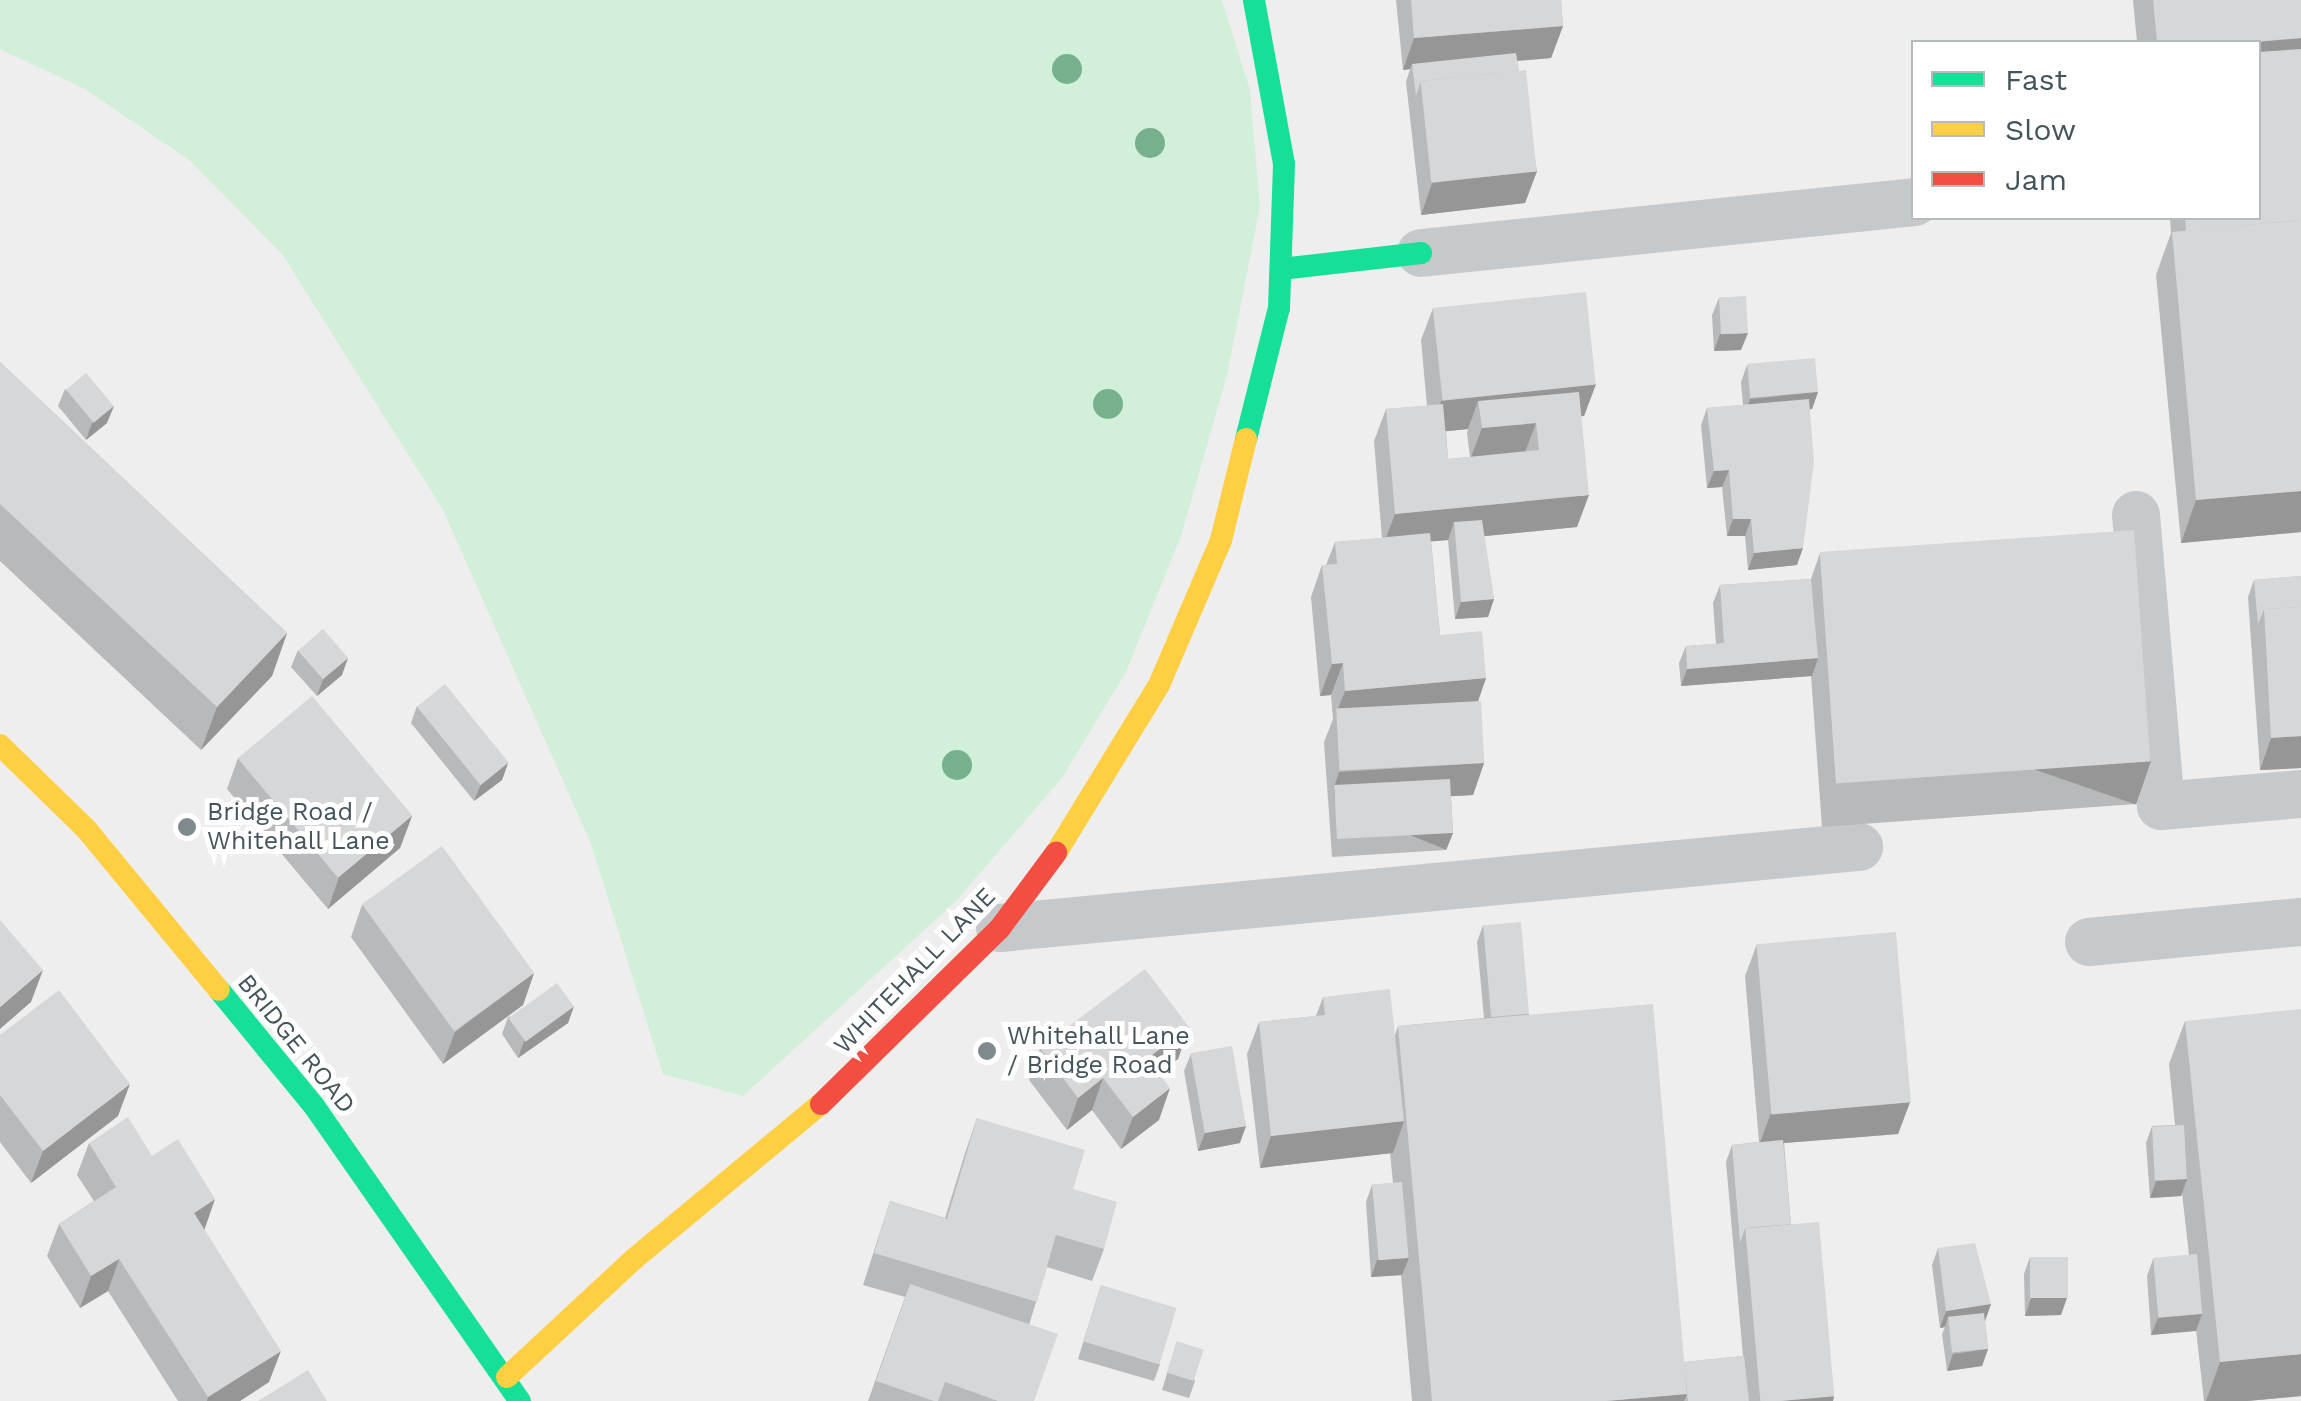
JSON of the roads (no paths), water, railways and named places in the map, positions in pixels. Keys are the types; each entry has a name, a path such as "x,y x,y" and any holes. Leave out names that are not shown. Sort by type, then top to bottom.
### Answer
{"street":[{"name":"WHITEHALL LANE","path":"506,1378 634,1260 828,1099 1000,928 1084,816 1159,685 1221,540 1270,346 1282,269 1284,164 1254,0"},
{"path":"1282,269 1421,252"},
{"name":"BRIDGE ROAD","path":"0,745 87,830 314,1106 520,1401"}],"lane":[{"path":"1421,252 1911,202"},
{"path":"2136,514 2161,806 2301,794"},
{"path":"1000,928 1859,847"},
{"path":"2089,942 2301,922"}],"place":[{"name":"Bridge Road / Whitehall Lane","path":"187,827"},
{"name":"Whitehall Lane / Bridge Road","path":"987,1051"}]}
